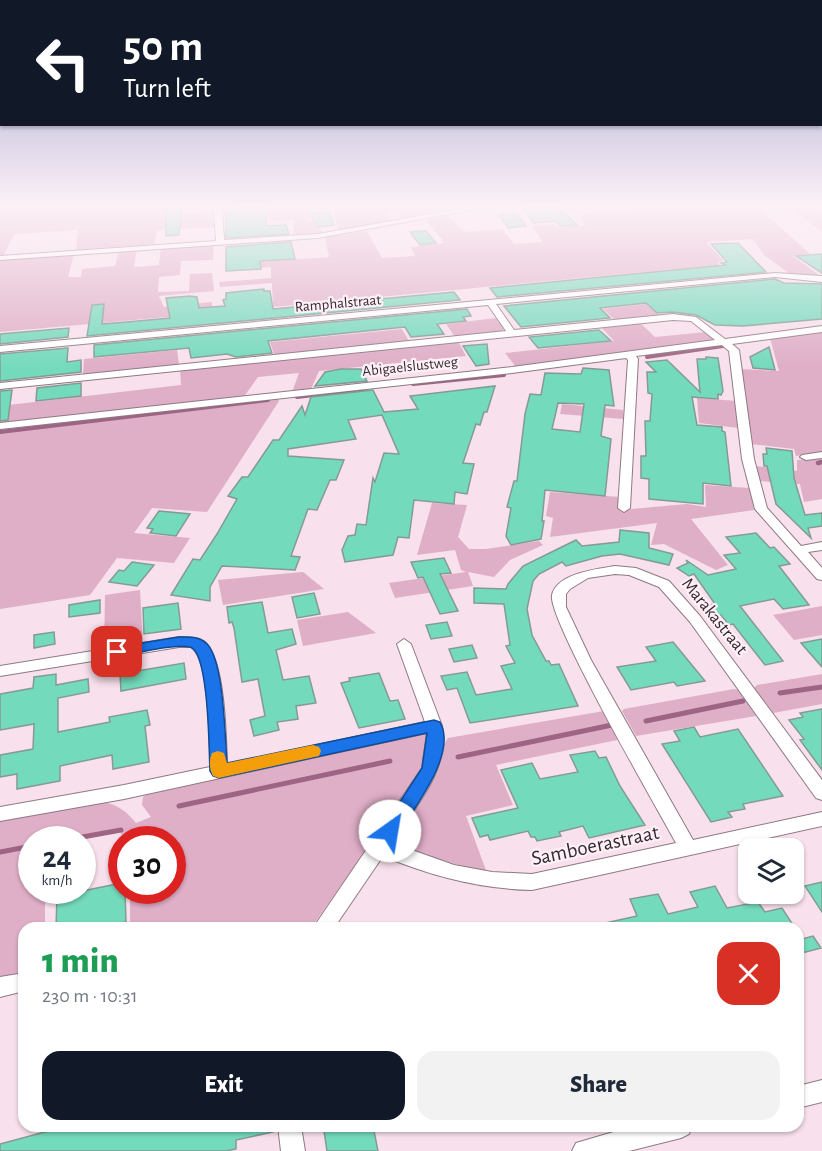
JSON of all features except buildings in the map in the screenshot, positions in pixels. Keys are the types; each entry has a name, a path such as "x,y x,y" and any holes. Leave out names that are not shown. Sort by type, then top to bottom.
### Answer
{"street":[{"name":"Ramphalstraat","path":"0,349 775,275 822,279"},
{"path":"490,302 512,334"},
{"path":"0,386 685,317 693,319 734,350 748,459 761,509 822,576"},
{"name":"Abigaelslustweg","path":"0,426 629,355 822,329"},
{"path":"624,508 633,359 629,355"},
{"path":"806,458 822,455"},
{"path":"798,550 822,546"},
{"name":"Marakastraat","path":"687,848 561,614 560,594 565,586 584,575 615,570 631,571 664,584 695,619 822,793"},
{"path":"0,671 179,642 195,642 203,648 208,660 215,710 219,771"},
{"path":"327,922 430,769 436,738 434,726 404,644"},
{"path":"0,814 124,792 434,726"},
{"name":"Samboerastraat","path":"380,846 418,863 474,878 502,883 532,882 822,819"},
{"path":"0,987 18,983"},
{"path":"804,1096 822,1091"},
{"path":"290,1132 293,1151"},
{"path":"584,1151 658,1132"}],"shaded area":[{"path":"0,261 72,261 68,277 81,277 82,269 115,266 116,261 135,261 134,267 159,265 159,261 190,261 181,261 180,275 159,277 158,292 189,291 190,274 212,273 214,291 159,296 164,307 212,302 212,313 0,332"},
{"path":"724,261 717,262 719,265 273,307 272,283 220,287 219,282 271,278 271,267 254,268 254,262"},
{"path":"772,261 800,261 822,277 790,274"},
{"path":"646,304 660,316 616,321 603,309"},
{"path":"496,318 504,329 499,333 455,337 446,324"},
{"path":"639,322 655,337 706,332 717,341 516,367 505,353 614,341 600,326"},
{"path":"402,329 410,343 275,357 270,342"},
{"path":"822,331 822,452 796,456 794,449 750,444 740,369 779,371 770,338"},
{"path":"458,341 466,356 319,371 311,389 292,392 299,373 258,377 243,398 0,425 0,406 181,385 180,369"},
{"path":"177,350 179,365 83,375 84,359"},
{"path":"278,398 279,401 207,512 152,508 134,533 190,538 174,563 117,558 90,595 0,609 0,428"},
{"path":"697,398 737,401 738,428 699,423"},
{"path":"562,404 623,410 623,419 560,414"},
{"path":"819,458 822,460 822,499 804,502 800,484 759,481 755,466 797,471 797,460"},
{"path":"705,485 750,488 754,510 691,519 728,565 716,570 664,544 651,545 657,523 550,537 553,518 546,516 550,492 620,497 620,510 687,504 706,507"},
{"path":"432,503 467,505 458,537 469,549 486,549 539,541 543,545 510,560 494,577 468,572 473,586 395,598 389,583 466,572 461,570 455,550 417,555"},
{"path":"303,572 324,589 223,605 218,580"},
{"path":"140,590 143,643 104,649 105,595"},
{"path":"822,606 822,635 794,640 773,615"},
{"path":"348,612 376,633 303,646 297,620"},
{"path":"822,674 822,704 773,713 754,688 757,685"},
{"path":"738,690 756,716 636,736 622,711 624,709"},
{"path":"604,711 622,739 496,765 513,805 466,816 487,873 413,852 404,842 400,832 403,824 437,769 440,750 448,738"},
{"path":"419,734 426,734 428,739 422,770 315,922 130,922 130,904 186,904 186,826 108,826 108,832 96,834 96,826 18,826 18,904 45,904 45,922 18,922 18,974 0,979 0,819 103,802 121,809 136,823 151,817 142,805 143,797 152,790"}],"waterway":[{"path":"647,357 723,346"},
{"path":"413,384 504,375"},
{"path":"297,397 363,389"},
{"path":"0,432 268,400"},
{"path":"818,463 822,462"},
{"path":"780,693 822,687"},
{"path":"646,721 743,701"},
{"path":"458,757 612,725"},
{"path":"179,806 390,761"},
{"path":"96,835 108,832"},
{"path":"0,852 18,849"}],"slow traffic":[{"path":"218,757 219,771 313,751"}],"route":[{"path":"117,652 179,642 195,642 203,648 208,660 215,710 219,771 434,726 435,749 430,769 390,831"}]}
